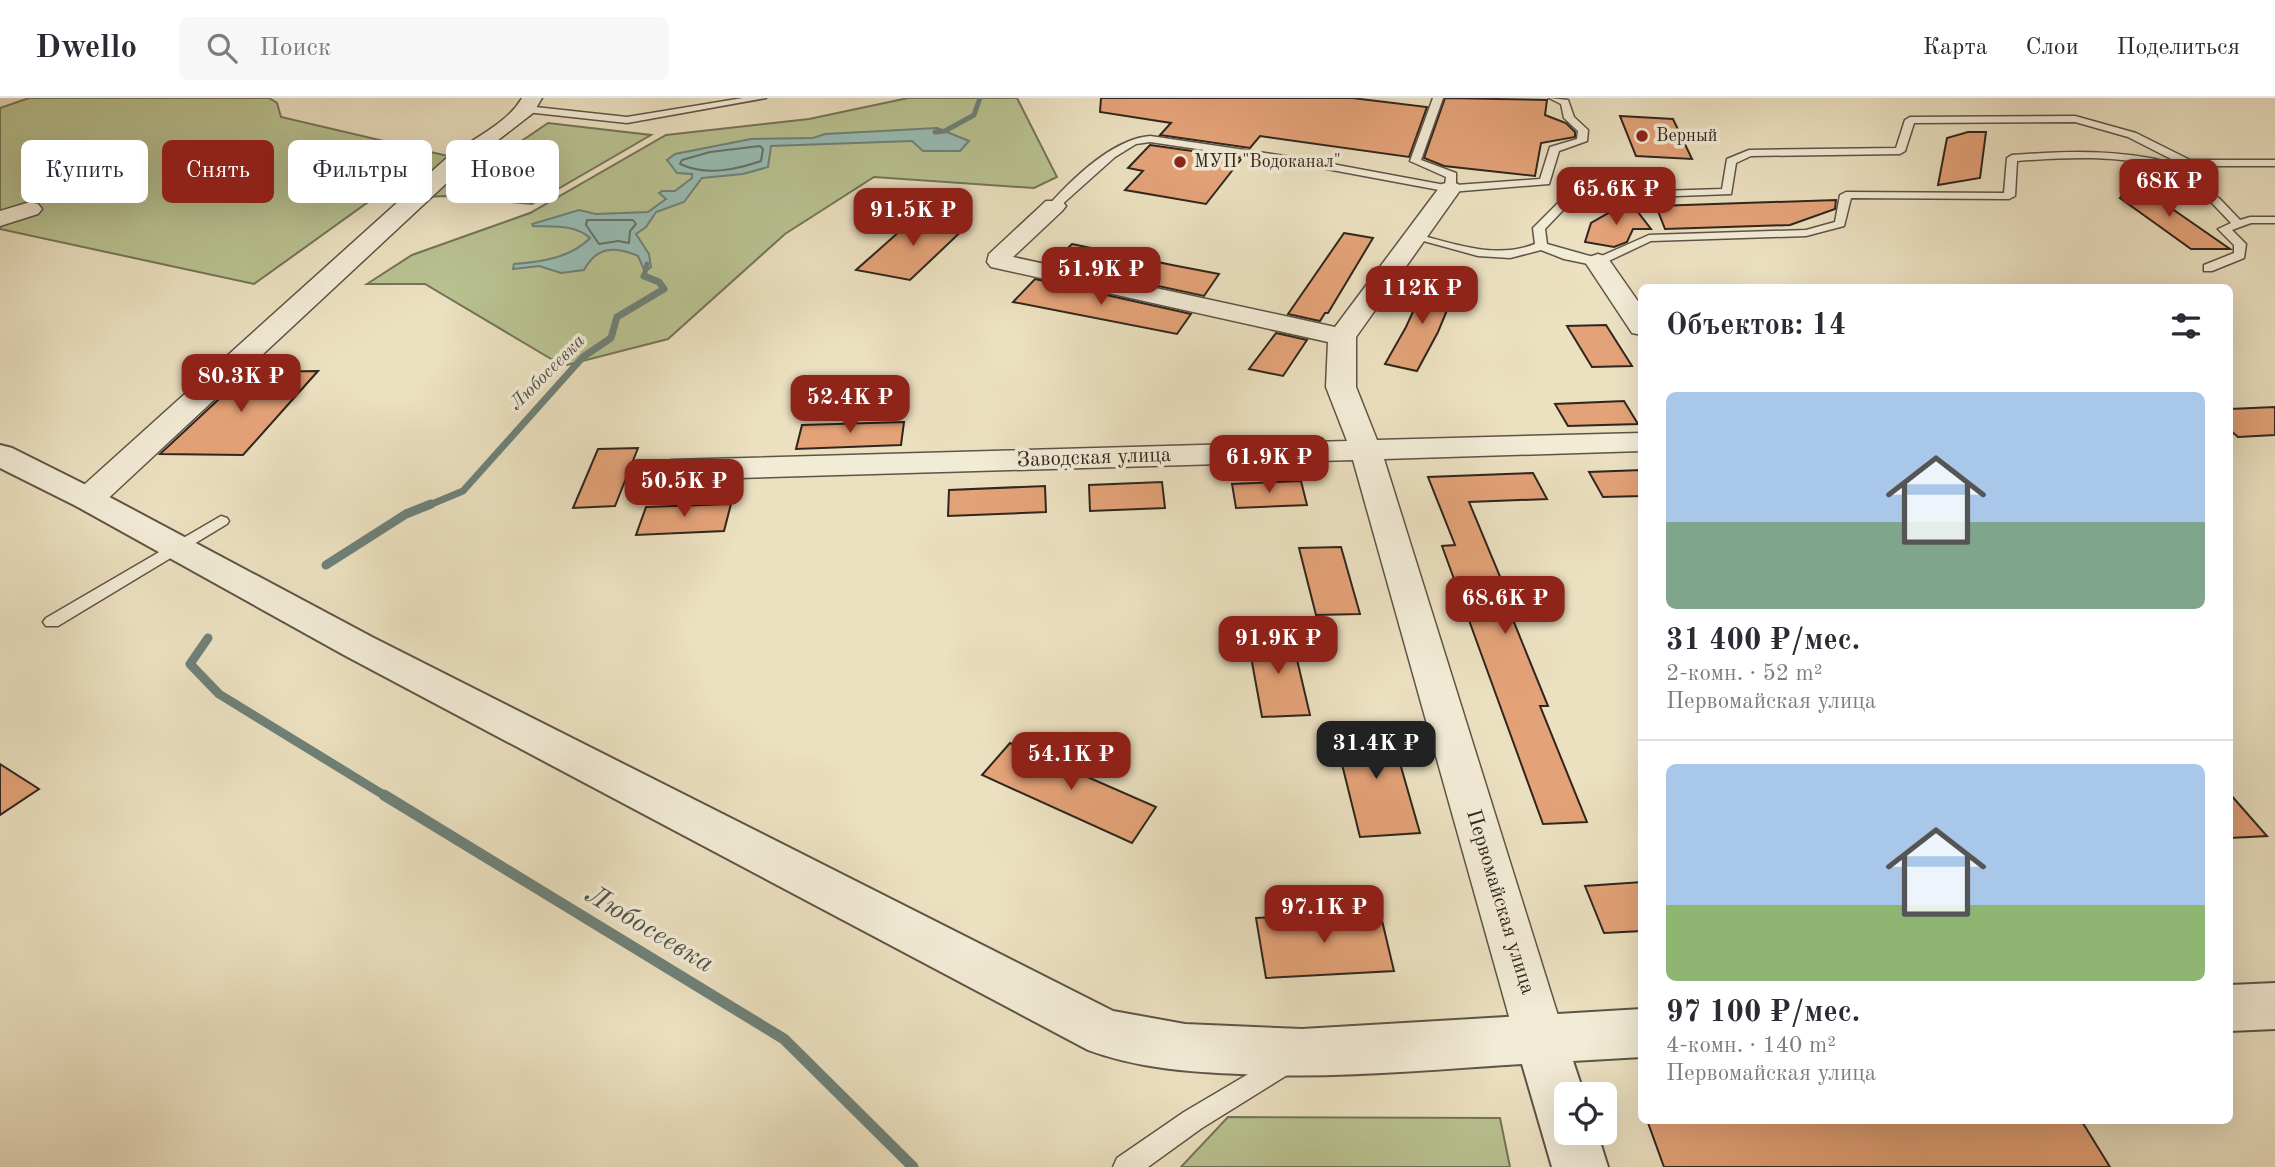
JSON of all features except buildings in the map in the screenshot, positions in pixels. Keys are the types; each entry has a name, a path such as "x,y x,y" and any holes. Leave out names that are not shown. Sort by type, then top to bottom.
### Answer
{"street":[{"path":"88,499 458,160 529,104"},
{"path":"1054,206 1001,254 1000,262 1342,337 1450,189"},
{"path":"0,219 30,209"},
{"path":"1598,262 1638,321"},
{"name":"Первомайская улица","path":"1342,337 1342,387 1366,451 1541,1038"},
{"name":"Заводская улица","path":"672,470 1638,442"},
{"path":"0,455 88,499 371,653 1106,1033 1185,1048 1302,1053 1638,1033"},
{"path":"2233,1008 2275,1006"},
{"path":"1541,1038 1554,1082"},
{"path":"1574,1145 1580,1167"}],"lane":[{"path":"529,104 627,120 761,98"},
{"path":"1438,98 1415,160 1452,175 1450,189"},
{"path":"1054,206 1113,155 1135,140 1158,139 1361,170 1450,189 1545,182 1554,149 1583,141 1583,130 1569,118 1565,102 1554,98"},
{"path":"1541,246 1539,228 1563,204 1597,196 1727,192 1731,162 1749,153 1900,150 1910,120 2075,118 2132,135 2188,163"},
{"path":"1835,152 1853,166"},
{"path":"1415,237 1493,255 1525,254 1541,246 1568,256 1598,262 1649,238 1806,233 1840,224 1846,195 2009,196 2012,158 2090,153 2145,158 2175,167"},
{"path":"2238,224 2216,201 2171,171 2178,163 2275,163"},
{"path":"1876,186 1888,195"},
{"path":"2207,268 2240,255 2240,244 2224,229 2250,220 2275,220"},
{"path":"52,622 221,521"},
{"path":"1126,1167 1193,1120 1302,1053"}],"green space":[{"path":"29,98 269,98 277,103 281,117 379,140 288,140 288,203 367,203 254,284 0,229 0,108"},
{"path":"908,98 1017,98 1057,177 1034,188 874,177 785,234 668,339 563,366 425,284 367,284 412,255 530,213 547,203 559,203 559,196 666,135 809,119"},
{"path":"548,123 651,135 559,188 559,140 523,140"},
{"path":"432,152 446,156 444,196 432,197"},
{"path":"1228,1117 1500,1118 1510,1167 1181,1167"}],"water":[{"path":"937,128 969,141 960,151 923,151 912,141 771,146 768,167 743,174 702,178 684,202 656,212 646,227 636,234 649,254 651,267 645,272 638,256 614,250 607,250 595,256 584,270 561,273 539,266 513,269 514,264 544,260 574,250 590,238 570,228 532,224 579,210 596,214 648,212 666,199 659,193 675,191 692,178 692,174 677,173 667,160 675,154 751,139 813,138 825,134"}],"waterway":[{"name":"Любосеевка","path":"935,132 945,131 974,115 980,98"},
{"name":"Любосеевка","path":"644,276 647,264"},
{"name":"Любосеевка","path":"427,506 463,491 583,357 611,338 617,317 664,289 659,282 644,276"},
{"name":"Любосеевка","path":"644,276 648,278"},
{"name":"Любосеевка","path":"326,565 406,514 431,504"},
{"name":"Любосеевка","path":"208,638 190,664 219,694 387,797"},
{"name":"Любосеевка","path":"384,795 784,1039 913,1167"}],"place":[{"name":"Верный","path":"1642,136"},
{"name":"МУП \"Водоканал\"","path":"1180,162"}]}
